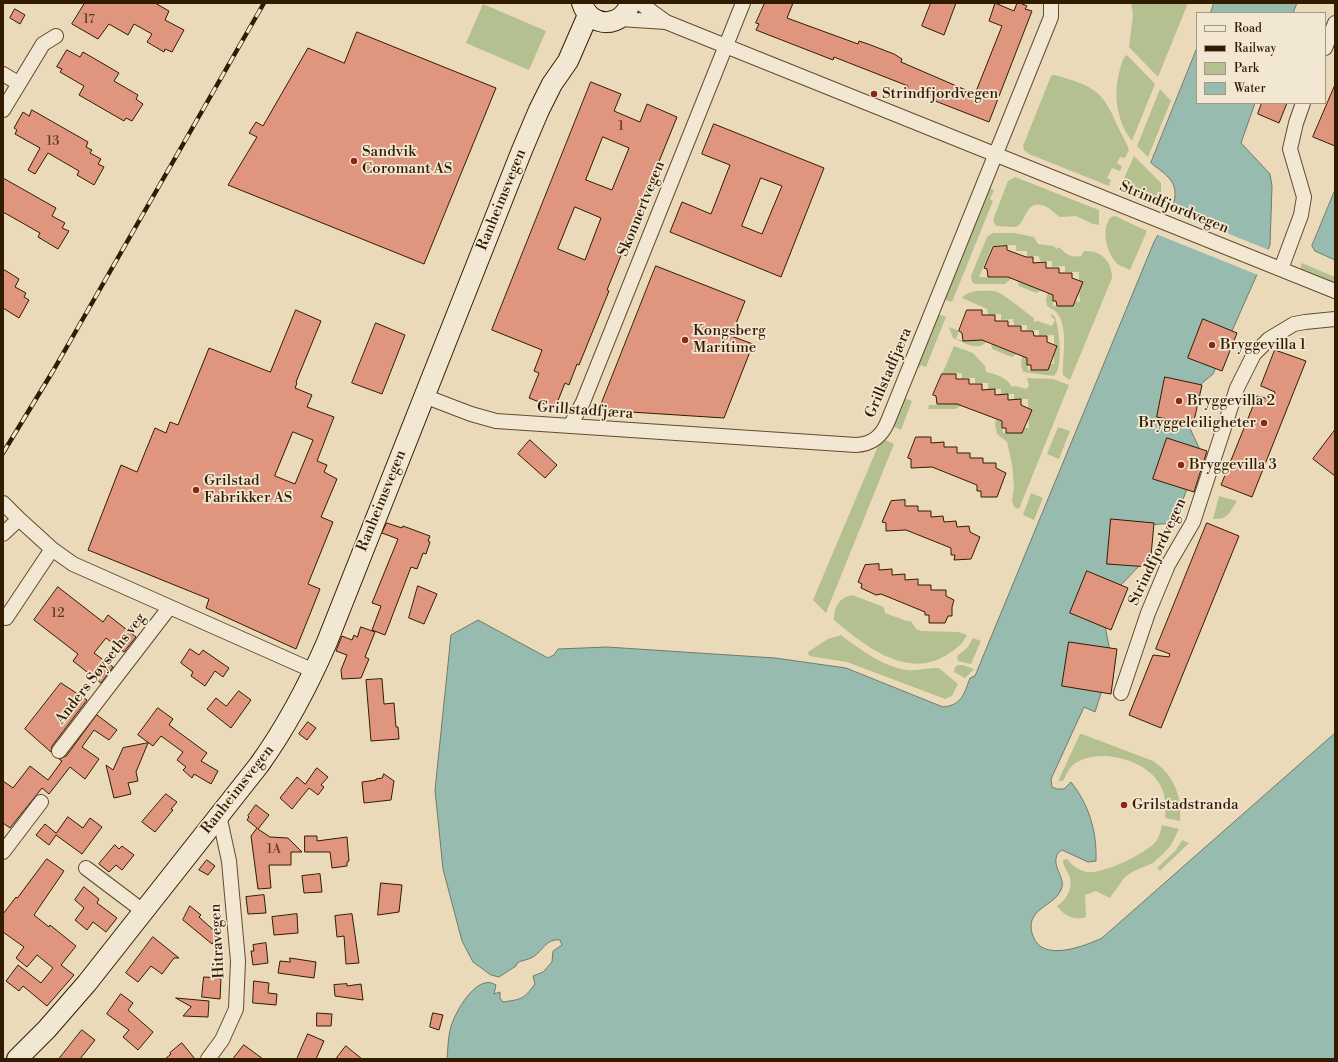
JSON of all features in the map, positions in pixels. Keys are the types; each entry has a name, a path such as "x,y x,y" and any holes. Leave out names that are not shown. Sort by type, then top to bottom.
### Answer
{"street":[{"name":"Strindfjordvegen","path":"640,3 666,22"},
{"name":"Skonnertvegen","path":"570,426 583,402 743,3"},
{"name":"Grillstadfjæra","path":"424,396 471,414 496,421 856,445 871,442 882,432 888,421 1051,17 1051,3"},
{"path":"585,9 597,21 619,15"},
{"name":"Ranheimsvegen","path":"568,61 585,9"},
{"name":"Strindfjordvegen","path":"619,15 666,22 1335,291"},
{"name":"Ranheimsvegen","path":"17,1059 47,1030 87,983 281,734 314,671 536,116 552,84 568,61 619,15"},
{"path":"1326,46 1335,23"},
{"path":"3,110 43,44 56,36"},
{"path":"3,74 18,83"},
{"path":"1275,267 1301,215 1304,197 1290,149 1296,123 1304,104"},
{"name":"Strindfjordvegen","path":"1121,693 1148,613 1168,565 1193,522 1237,388 1254,354 1270,339 1294,324 1335,319"},
{"name":"Anders Søyseths veg","path":"3,503 52,549 73,564 169,608 314,671"},
{"path":"3,534 19,519"},
{"path":"6,618 52,549"},
{"name":"Anders Søyseths veg","path":"59,750 169,608"},
{"path":"3,852 41,802"},
{"name":"Hitravegen","path":"208,1059 222,1040 236,1009 238,961 229,861 219,815"},
{"path":"86,868 143,911"}],"green space":[{"path":"1131,3 1188,3 1158,77 1129,47 1133,15"},
{"path":"483,4 546,31 529,70 466,43"},
{"path":"1127,55 1155,84 1132,141 1122,124 1117,106 1118,78 1123,59"},
{"path":"1055,75 1079,83 1095,91 1113,115 1129,150 1125,158 1120,157 1117,163 1122,166 1120,171 1112,168 1107,178 1111,180 1109,186 1029,154 1024,150 1023,146 1051,76"},
{"path":"1160,89 1171,101 1148,157 1137,146"},
{"path":"1134,156 1161,183 1161,195 1158,205 1125,193 1121,185"},
{"path":"1015,177 1099,210 1099,225 1093,224 1076,216 1060,217 1047,207 1038,204 1030,208 1020,224 1016,227 996,226 993,220 1008,181"},
{"path":"989,188 994,190 990,199 993,201 952,302 943,299"},
{"path":"1115,216 1147,231 1130,270 1115,262 1107,244 1105,233 1106,227 1111,217"},
{"path":"993,233 1014,233 1034,237 1038,244 1053,246 1057,249 1059,247 1071,256 1081,256 1084,251 1096,252 1108,262 1112,278 1070,380 1063,375 1064,335 1061,319 1054,310 1047,306 1046,300 1048,292 1053,294 1053,306 1073,305 1075,301 1080,302 1079,290 1083,282 1079,281 1079,272 1065,272 1065,266 1052,267 1052,261 1040,261 1039,256 1027,256 1027,251 1016,251 1016,245 992,246 979,277 1012,278 1005,284 975,284 972,282 971,276 987,237"},
{"path":"1302,263 1335,277 1335,284 1300,270"},
{"path":"1017,280 1043,290 1036,293 1019,286"},
{"path":"994,291 1008,298 1034,318 1034,322 1038,321 1052,326 1055,320 1051,316 1052,314 1055,317 1058,330 1060,356 1059,365 1054,376 1023,372 1021,365 1022,356 1027,358 1028,370 1048,370 1050,364 1054,364 1054,355 1057,346 1054,344 1054,335 1039,336 1039,330 1027,330 1027,325 1014,325 1013,319 1001,320 1001,314 988,315 987,309 962,298 973,292"},
{"path":"938,314 946,317 926,367 921,365 919,368 916,367"},
{"path":"949,327 959,331 956,339 979,340 986,342 979,346 966,344 953,338"},
{"path":"991,343 1017,354 1012,357 992,349"},
{"path":"954,346 973,353 985,366 986,372 1004,378 1012,387 1016,386 1026,389 1029,386 1027,378 1053,379 1069,385 1019,509 1014,507 1012,501 1014,487 1012,464 1007,442 997,434 995,424 996,419 1002,421 1003,433 1022,433 1024,428 1029,428 1028,418 1032,410 1028,408 1028,399 1014,399 1014,394 1001,394 1001,389 988,389 988,383 975,383 975,378 962,378 962,373 942,374"},
{"path":"904,398 912,401 901,430 892,426"},
{"path":"929,405 962,405 956,409 928,409"},
{"path":"1058,427 1070,431 1059,459 1047,454"},
{"path":"885,440 894,444 826,613 813,600 878,446"},
{"path":"1031,493 1043,498 1034,520 1023,515"},
{"path":"1219,496 1237,501 1228,515 1222,518 1213,519"},
{"path":"852,595 884,607 885,613 911,621 916,629 921,631 958,632 967,635 963,642 955,649 945,656 930,662 915,664 900,661 886,656 872,648 834,620 838,603 847,596"},
{"path":"841,635 872,657 889,665 907,670 939,668 958,684 952,696 945,699 847,662 809,656 808,652 828,639"},
{"path":"973,638 981,641 971,664 958,661 957,656 968,647"},
{"path":"958,665 963,665 974,669 965,678 954,672 955,667"},
{"path":"1080,734 1153,761 1160,767 1171,780 1178,795 1180,803 1180,821 1165,818 1165,798 1160,784 1150,772 1129,761 1105,756 1082,760 1071,767 1063,781 1059,781"},
{"path":"1162,825 1179,829 1171,845 1153,863 1132,872 1124,878 1110,898 1096,891 1085,895 1086,917 1070,917 1057,906 1067,896 1071,884 1063,860 1067,859 1076,868 1082,871 1095,872 1104,870 1125,862 1145,851 1157,840"},
{"path":"1182,840 1189,843 1160,871 1157,868 1176,850"}],"water":[{"path":"1214,3 1297,3 1293,12 1211,12"},
{"path":"1196,50 1196,104 1255,104 1241,143 1270,174 1272,186 1270,245 1213,374 1195,389 1187,422 1201,452 1174,523 1147,525 1140,565 1119,587 1105,626 1110,651 1105,681 1095,712 1084,707 1051,779 1052,787 1057,789 1064,789 1071,782 1083,800 1091,819 1095,839 1096,861 1088,862 1062,850 1058,853 1056,863 1062,881 1061,890 1055,898 1039,910 1032,920 1031,929 1038,944 1045,949 1054,951 1075,948 1102,938 1335,733 1335,1059 447,1059 448,1040 451,1025 459,1008 476,988 482,984 489,983 496,985 494,994 500,992 500,998 503,1002 522,998 535,984 533,976 543,972 552,962 553,951 562,945 560,940 551,941 533,957 517,963 516,966 499,977 491,975 473,962 462,941 443,869 435,790 451,635 478,620 548,658 554,655 558,649 607,647 775,658 846,668 943,707 954,704 964,694 970,678 975,676 1154,242 1167,220 1174,203 1174,186 1170,179 1151,163"},
{"path":"1335,190 1335,260 1315,251 1312,246"}],"pier":[{"path":"1169,210 1269,250 1258,275 1156,234"}],"building":[{"path":"85,3 155,3 169,11 165,20 184,30 172,52 165,49 164,52 147,42 152,34 134,24 128,35 109,24 98,39 72,24"},
{"path":"765,3 793,3 787,18 858,44 859,41 894,54 902,59 901,62 975,94 1002,26 989,21 995,3 1014,11 1017,3 1020,3 1027,6 1025,9 1032,11 989,122 907,90 908,86 834,57 833,60 756,30 759,24 756,23"},
{"path":"931,3 956,3 944,35 922,26"},
{"path":"15,9 25,15 20,24 10,18"},
{"name":"Sandvik Coromant AS","path":"357,32 496,88 424,264 228,185 257,137 249,133 256,122 263,126 308,48 344,63"},
{"path":"67,50 80,57 83,52 119,73 114,81 138,95 136,99 143,104 132,121 126,118 124,121 79,95 84,86 60,72 62,69 57,67"},
{"path":"591,82 621,94 614,111 640,122 647,104 677,117 607,290 609,291 579,365 577,364 569,385 565,383 555,408 529,398 539,373 534,371 542,350 492,330","holes":["603,137 629,148 612,190 586,180","575,207 601,218 585,260 558,249"]},
{"path":"1335,85 1335,146 1313,137"},
{"path":"1262,104 1287,104 1279,123 1258,114"},
{"path":"32,110 88,142 86,147 92,150 90,153 101,159 98,164 104,167 94,185 77,175 79,171 48,153 35,174 28,170 40,148 15,134 17,130 14,128 23,112 29,116"},
{"path":"714,124 824,168 781,277 670,232 682,202 711,214 730,165 702,154","holes":["761,178 782,186 762,234 742,226"]},
{"path":"3,178 56,208 52,216 65,223 62,228 69,231 58,249 38,237 40,233 3,212"},
{"path":"1007,246 1007,250 1026,257 1033,257 1033,263 1046,262 1046,268 1059,268 1059,273 1072,273 1072,278 1083,282 1073,306 1057,306 1056,301 1053,301 1053,295 1008,277 988,277 987,269 984,268 993,247"},
{"name":"Kongsberg Maritime","path":"656,266 745,301 731,336 753,344 724,418 599,410"},
{"path":"3,269 19,279 15,287 26,293 24,297 29,300 19,318 3,308"},
{"name":"Grilstad Fabrikker AS","path":"296,310 321,321 296,382 295,388 312,395 307,407 334,417 317,461 327,465 324,472 337,479 321,517 333,522 308,584 320,589 296,649 206,608 209,599 88,550 121,465 137,472 155,428 166,433 170,422 178,425 209,348 270,372","holes":["293,432 313,440 295,484 275,476"]},
{"path":"967,310 982,310 982,315 995,315 995,321 1008,321 1008,326 1021,326 1021,331 1033,331 1034,336 1047,336 1047,342 1057,346 1048,370 1031,370 1031,365 1027,365 1027,358 982,340 963,341 962,333 959,331"},
{"name":"Bryggevilla 1","path":"1203,319 1237,333 1222,371 1188,358"},
{"path":"376,323 405,335 382,394 352,383"},
{"name":"Bryggeleiligheter","path":"1275,350 1306,361 1252,497 1221,485 1257,396 1273,400 1275,392 1261,386"},
{"path":"942,374 956,374 956,379 969,379 969,384 982,384 982,390 995,389 995,395 1008,394 1008,400 1021,399 1021,405 1032,410 1022,433 1006,433 1006,428 1002,428 1002,421 957,404 937,404 936,396 933,395"},
{"name":"Bryggevilla 2","path":"1165,377 1202,385 1193,425 1157,417"},
{"path":"1335,430 1335,476 1313,459"},
{"path":"916,437 931,437 931,443 944,442 944,447 957,447 957,453 970,453 970,458 983,458 983,463 996,463 996,468 1006,473 997,497 981,497 981,491 977,491 977,485 932,467 911,468 911,459 908,458"},
{"name":"Bryggevilla 3","path":"1167,438 1207,451 1194,492 1153,479"},
{"path":"530,440 557,465 545,478 518,454"},
{"path":"905,500 905,506 918,506 918,511 931,511 931,517 943,516 944,522 956,521 957,527 969,526 970,532 980,537 971,559 954,560 955,555 951,555 951,548 906,530 886,531 886,523 882,522 891,501"},
{"path":"1111,519 1154,523 1150,567 1107,564"},
{"path":"387,523 402,528 403,526 430,536 428,541 430,542 426,554 423,553 417,569 411,567 385,635 372,630 381,606 372,603 398,539 382,533"},
{"path":"1207,523 1239,536 1161,728 1129,715 1153,655 1169,657 1170,654 1156,649"},
{"path":"879,564 879,570 892,569 892,575 905,574 905,580 918,579 918,585 931,585 931,590 946,590 946,596 954,600 952,616 948,616 945,623 929,623 929,615 925,615 925,612 881,594 876,595 861,588 862,584 858,582 865,565"},
{"path":"1087,571 1128,588 1111,630 1070,613"},
{"path":"418,586 437,594 424,624 409,618"},
{"path":"58,587 103,622 108,615 136,637 124,652 106,638 94,653 113,667 101,683 73,661 78,654 34,620"},
{"path":"361,627 375,632 365,657 369,659 361,678 342,679 341,670 347,655 336,651 342,636 352,640 354,635 357,637"},
{"path":"1069,642 1117,649 1111,694 1062,686"},
{"path":"190,649 199,655 203,650 229,668 223,677 215,671 205,686 191,676 193,672 181,663"},
{"path":"382,679 384,704 394,703 396,727 398,727 399,739 371,741 366,680"},
{"path":"61,683 87,700 52,746 51,752 25,729"},
{"path":"239,691 251,700 231,728 207,709 216,698 226,706"},
{"path":"158,708 173,719 169,725 207,753 201,761 218,771 211,784 194,774 192,778 183,770 186,767 177,760 183,752 161,736 153,746 138,735"},
{"path":"97,715 117,730 109,740 94,730 82,747 99,759 85,779 70,767 49,794 42,788 10,828 3,823 3,781 13,788 30,766 48,780 62,761 59,759 66,756"},
{"path":"308,722 316,728 307,740 299,734"},
{"path":"148,743 136,772 138,781 128,783 131,794 114,798 106,765 113,770 123,748"},
{"path":"317,768 328,777 321,785 324,787 318,795 309,788 292,809 280,798 297,777 305,784"},
{"path":"384,774 394,781 391,800 364,803 362,782 382,778"},
{"path":"166,794 177,802 171,809 173,810 155,832 142,822"},
{"path":"256,805 269,815 258,829 270,837 288,838 302,852 291,852 291,865 269,865 271,888 258,889 251,836 257,828 247,820 249,817 248,816"},
{"path":"68,817 83,828 90,818 102,827 82,854 56,835 49,845 36,835 45,824 56,833"},
{"path":"305,836 317,836 317,841 347,837 349,861 347,862 347,866 332,868 330,852 305,852"},
{"path":"115,845 119,849 122,846 134,855 122,870 116,865 109,872 99,864"},
{"path":"47,859 64,871 34,915 49,927 50,925 76,946 61,965 74,975 47,1006 23,986 19,991 6,981 18,965 41,983 53,968 37,955 27,967 16,958 24,947 3,932 3,914"},
{"path":"207,860 215,866 208,875 199,870"},
{"path":"320,874 322,892 304,893 302,876"},
{"path":"381,883 402,885 399,912 378,915"},
{"path":"84,887 99,899 97,903 117,918 106,932 93,922 87,930 75,920 84,908 75,900"},
{"path":"264,895 266,913 248,914 246,897"},
{"path":"190,906 201,915 199,917 219,935 212,944 183,920"},
{"path":"297,914 298,933 274,935 272,917"},
{"path":"352,914 359,963 346,964 344,936 337,937 335,916"},
{"path":"153,937 179,958 174,958 162,974 151,966 138,982 126,973"},
{"path":"266,943 268,963 253,965 251,951 254,951 253,945"},
{"path":"290,958 316,962 314,978 278,973 280,961 290,962"},
{"path":"204,977 221,978 220,999 202,997"},
{"path":"254,981 269,983 268,993 277,994 276,1005 253,1003"},
{"path":"347,984 347,986 361,984 363,1000 335,996 334,985"},
{"path":"121,994 133,1003 128,1010 153,1032 138,1050 123,1037 129,1030 107,1014"},
{"path":"176,998 209,1001 208,1017 183,1016 191,1007"},
{"path":"317,1013 332,1014 331,1026 317,1026"},
{"path":"433,1013 443,1015 439,1030 430,1027"},
{"path":"82,1030 95,1040 80,1059 59,1059"},
{"path":"308,1034 324,1041 316,1059 297,1059"},
{"path":"182,1043 195,1059 165,1059 171,1054 170,1053"},
{"path":"244,1045 263,1059 233,1059"},
{"path":"346,1046 362,1059 336,1059"}],"railway":[{"path":"3,453 53,371 264,3"}],"place":[{"name":"Strindfjordvegen","path":"874,94"},
{"name":"Sandvik Coromant AS","path":"354,161"},
{"name":"Kongsberg Maritime","path":"685,340"},
{"name":"Bryggevilla 1","path":"1212,345"},
{"name":"Bryggevilla 2","path":"1179,401"},
{"name":"Bryggeleiligheter","path":"1264,423"},
{"name":"Bryggevilla 3","path":"1181,465"},
{"name":"Grilstad Fabrikker AS","path":"196,490"},
{"name":"Grilstadstranda","path":"1124,805"}]}
